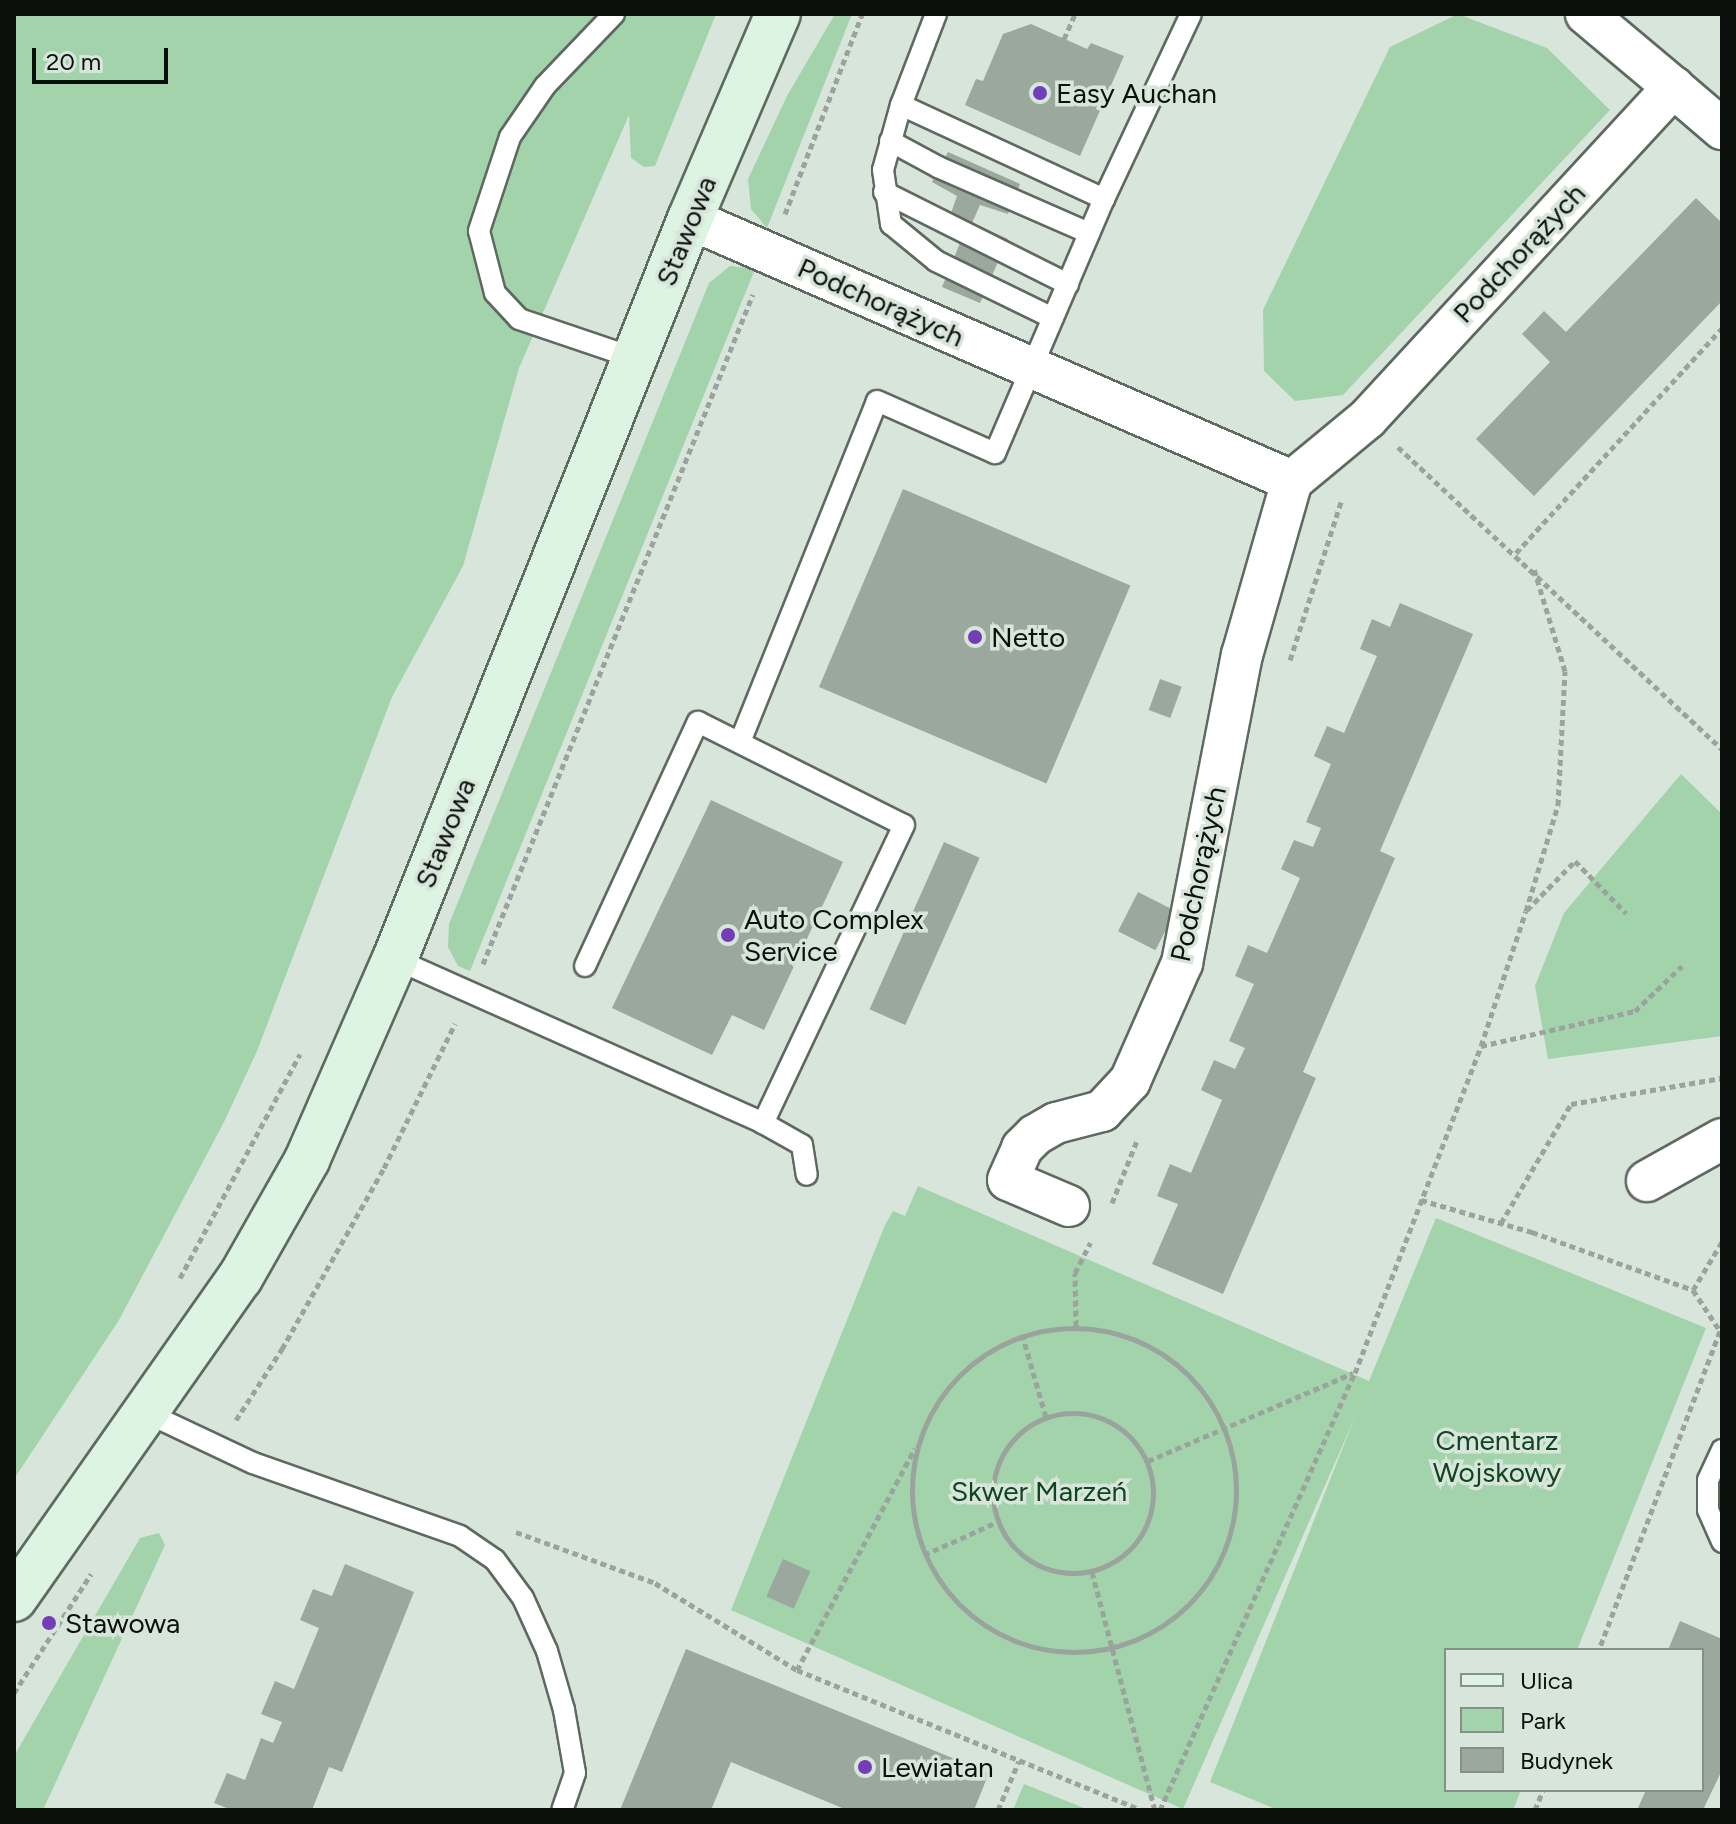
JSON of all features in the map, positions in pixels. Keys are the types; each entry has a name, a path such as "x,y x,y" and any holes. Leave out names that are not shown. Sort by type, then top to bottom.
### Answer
{"street":[{"name":"Stawowa","path":"14,1599 240,1278 307,1160 395,959 690,219 778,14"},
{"path":"1586,14 1722,129"},
{"name":"Podchorążych","path":"1088,1209 1008,1180 1022,1148 1035,1135 1056,1123 1102,1111 1130,1081 1182,963 1242,655 1292,481 1367,419 1673,87"},
{"name":"Podchorążych","path":"690,219 1292,481"},
{"path":"1647,1181 1722,1139"}],"lane":[{"path":"614,14 545,86 510,137 479,231 495,293 519,319 634,358"},
{"path":"936,14 890,141 884,192 891,224 936,261 1053,318"},
{"path":"740,742 877,401 995,453 1104,199 1189,15"},
{"path":"901,105 1104,199"},
{"path":"890,141 938,167 1089,233"},
{"path":"884,192 1068,284"},
{"path":"585,966 698,722 904,825 763,1123"},
{"path":"395,959 472,990 763,1123 802,1145 807,1175"},
{"path":"145,1412 218,1449 460,1536 495,1560 523,1598 564,1710 575,1773 562,1810"},
{"path":"1722,1450 1708,1480 1708,1510 1722,1542"}],"path":[{"path":"218,1449 282,1349 384,1168 472,990 862,14"},
{"path":"1064,39 1075,14"},
{"path":"1516,553 1722,328"},
{"path":"1367,419 1534,569 1722,749"},
{"path":"1285,673 1345,492"},
{"path":"1158,1810 1355,1373 1481,1046 1526,911 1558,805 1565,671 1534,569"},
{"path":"1526,911 1575,861 1626,913"},
{"path":"1481,1046 1635,1011 1682,966"},
{"path":"178,1282 306,1043"},
{"path":"1501,1223 1571,1104 1722,1078"},
{"path":"1088,1209 1143,1126"},
{"path":"1421,1200 1501,1223 1693,1290 1720,1331 1600,1648"},
{"path":"1076,1326 1075,1273 1094,1236"},
{"path":"1693,1290 1722,1242"},
{"path":"797,1670 940,1396 976,1358 1022,1334 1076,1326 1123,1334 1166,1355 1201,1387 1225,1428 1236,1473 1235,1504 1220,1564 1193,1602 1157,1631 1114,1648 1068,1653 1023,1645 982,1625 948,1594 924,1555 913,1519 911,1481 917,1443"},
{"path":"1022,1334 1046,1417"},
{"path":"1148,1461 1355,1373"},
{"path":"1070,1412 1105,1419 1135,1440 1148,1461 1154,1488 1151,1517 1138,1542 1118,1561 1092,1572 1046,1569 1026,1558 997,1522 995,1471 1007,1447 1046,1417 1070,1412"},
{"path":"924,1555 997,1522"},
{"path":"508,1529 655,1583 797,1670 1142,1810"},
{"path":"14,1693 81,1597 94,1569"},
{"path":"1092,1572 1158,1810"},
{"path":"998,1810 1019,1761"}],"green space":[{"path":"14,14 716,14 655,166 644,167 631,158 629,115 519,368 463,566 392,697 257,1051 223,1124 119,1320 14,1479"},
{"path":"835,14 852,14 767,228 751,209 748,179 787,96"},
{"path":"1458,14 1547,48 1610,110 1343,395 1295,401 1264,371 1263,310 1390,47"},
{"path":"730,266 755,269 470,971 458,966 448,947 449,924 709,283"},
{"path":"1681,774 1722,814 1722,1036 1548,1059 1535,986 1564,913"},
{"name":"Skwer Marzeń","path":"918,1186 1369,1381 1436,1218 1706,1328 1578,1648 1444,1648 1444,1792 1520,1792 1513,1810 1278,1810 1210,1782 1355,1417 1183,1809 731,1610 885,1225 893,1211 905,1216"},
{"path":"159,1533 165,1545 43,1810 14,1810 14,1756 140,1538"},
{"path":"1024,1784 1089,1810 1013,1810"}],"building":[{"name":"Easy Auchan","path":"1031,24 1087,49 1091,43 1124,56 1080,156 965,105 976,79 983,81 1003,34"},
{"path":"948,152 1020,184 1008,214 980,205 972,223 1008,239 980,303 942,287 969,221 951,213 957,196 932,182"},
{"path":"1696,198 1722,223 1722,301 1534,496 1476,439 1550,362 1522,334 1544,311 1566,332"},
{"name":"Netto","path":"903,489 1130,586 1046,783 819,687"},
{"path":"1400,603 1473,634 1380,851 1395,858 1303,1072 1316,1078 1223,1294 1152,1264 1178,1204 1157,1196 1170,1164 1191,1173 1222,1100 1201,1090 1214,1060 1235,1069 1245,1048 1229,1041 1254,984 1235,976 1248,945 1267,953 1300,878 1281,869 1294,840 1313,847 1321,828 1306,822 1331,764 1314,756 1327,726 1344,733 1377,656 1360,649 1372,619 1390,627"},
{"path":"1160,679 1182,687 1170,718 1149,710"},
{"name":"Auto Complex Service","path":"711,800 843,862 764,1030 732,1015 712,1055 612,1008"},
{"path":"944,842 980,858 905,1025 870,1009"},
{"path":"1138,892 1175,911 1155,950 1118,931"},
{"path":"783,1559 810,1571 794,1609 766,1596"},
{"path":"345,1564 414,1592 342,1772 329,1767 312,1810 232,1810 214,1803 227,1773 245,1780 261,1738 273,1743 282,1722 261,1714 275,1681 294,1689 319,1628 300,1620 313,1589 332,1596"},
{"path":"1680,1621 1722,1639 1722,1770 1703,1810 1637,1810 1645,1792 1704,1792 1704,1648 1669,1648"},
{"path":"686,1649 989,1773 974,1810 847,1810 731,1762 711,1810 620,1810"}],"place":[{"name":"Easy Auchan","path":"1040,93"},
{"name":"Netto","path":"975,637"},
{"name":"Auto Complex Service","path":"728,935"},
{"name":"Stawowa","path":"49,1623"},
{"name":"Lewiatan","path":"865,1767"}],"park label":[{"name":"Cmentarz Wojskowy","path":"1497,1456"}]}
